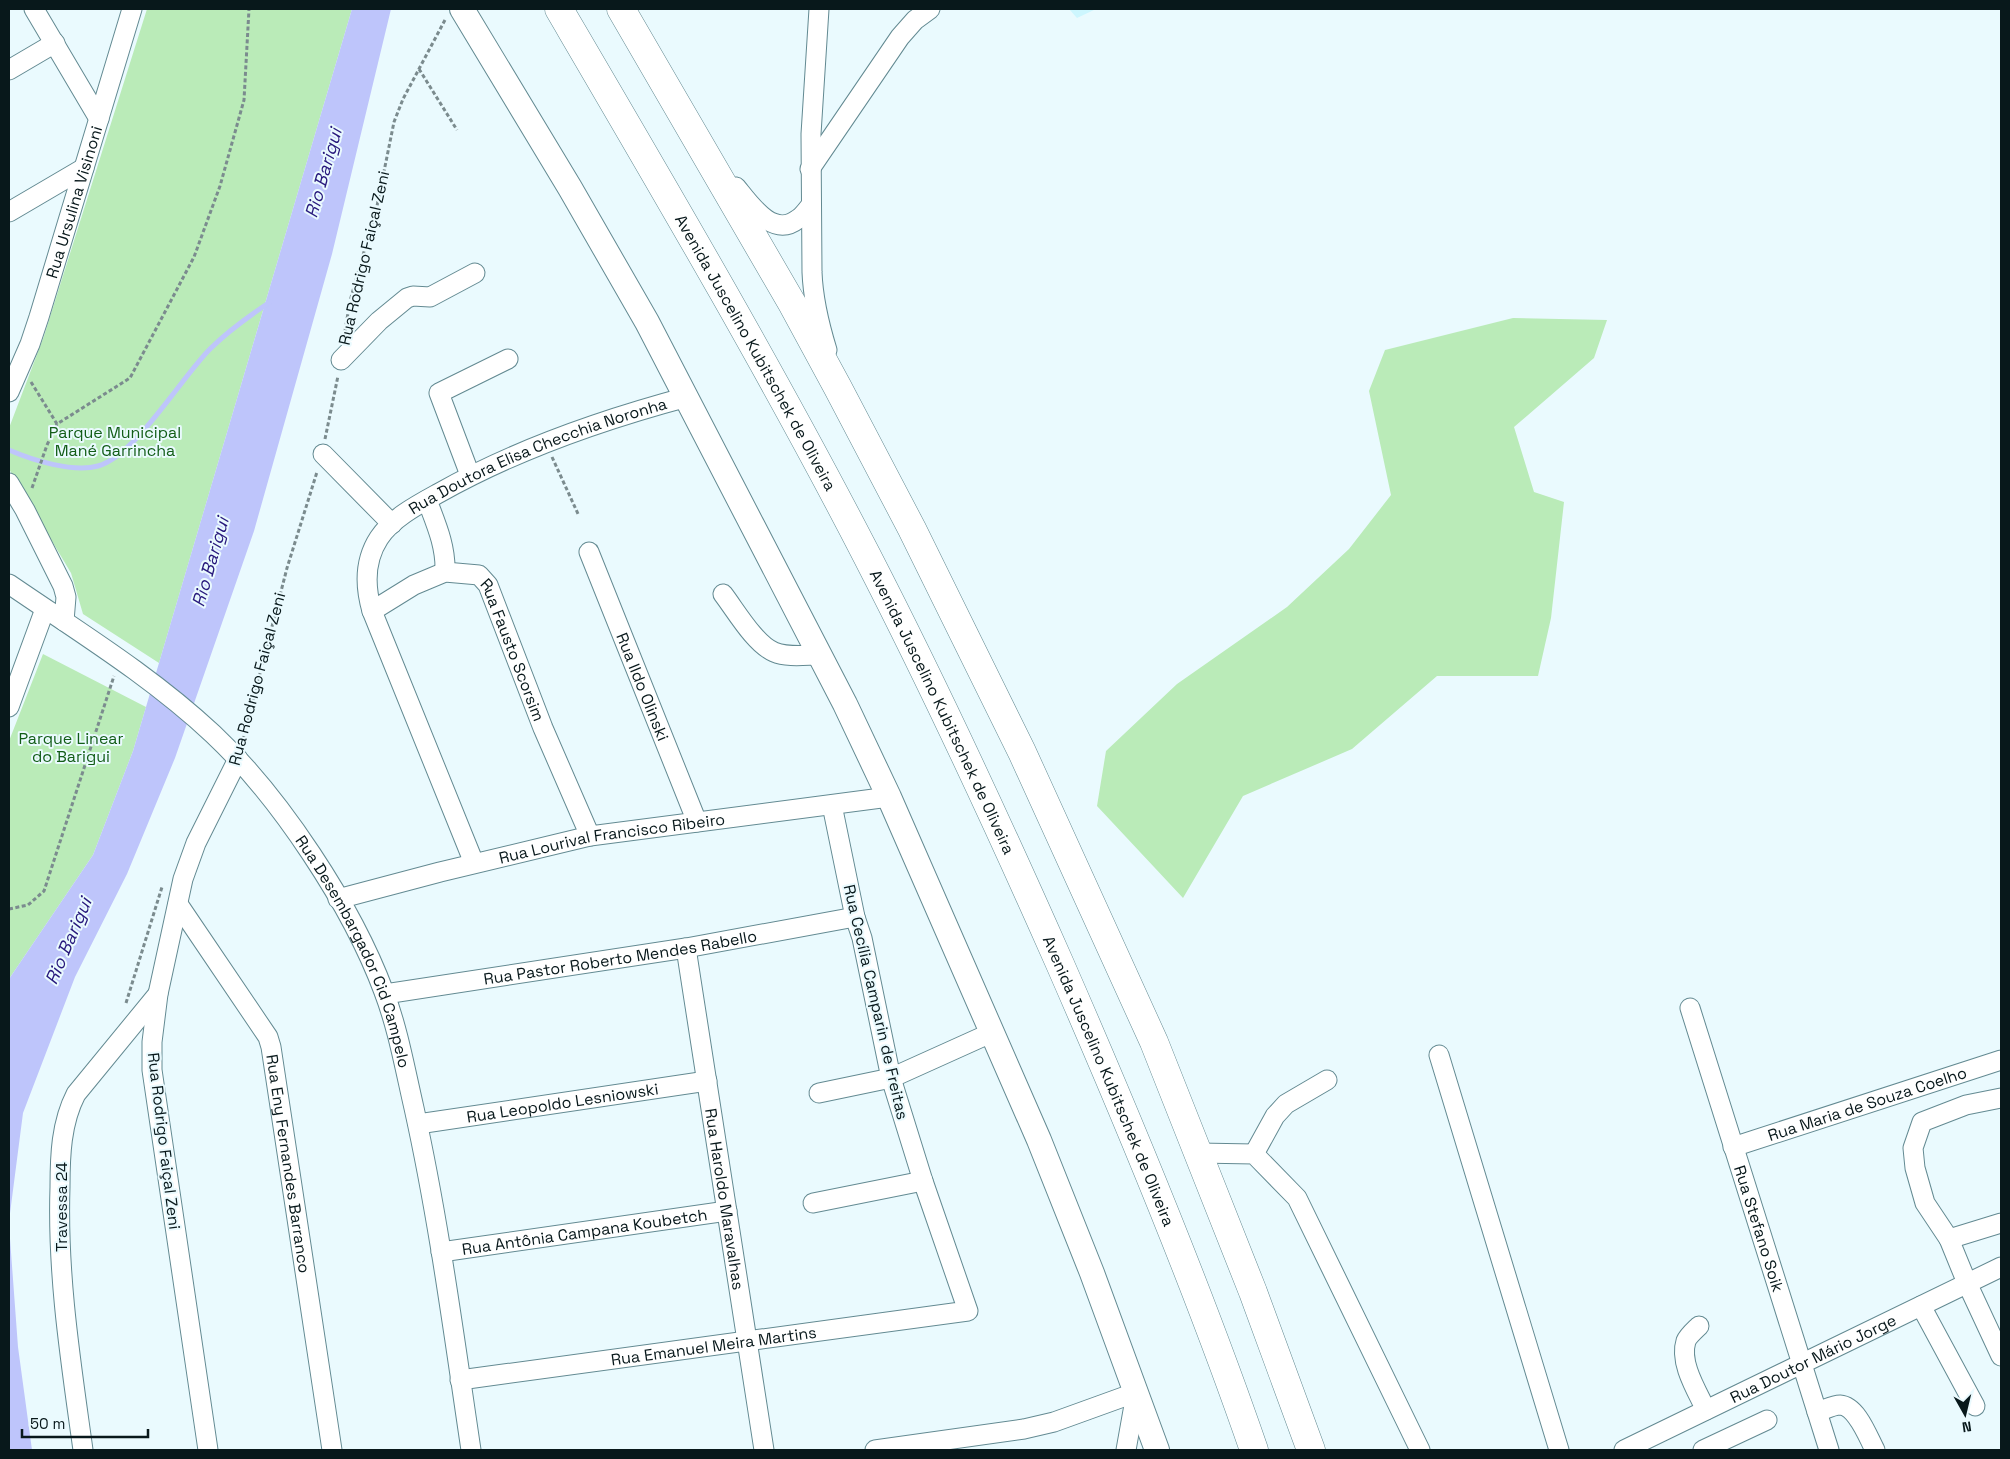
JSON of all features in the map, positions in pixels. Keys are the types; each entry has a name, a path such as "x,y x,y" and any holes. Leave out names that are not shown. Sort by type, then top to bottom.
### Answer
{"highway":[{"name":"Avenida Juscelino Kubitschek de Oliveira","path":"559,9 705,257 760,357 868,557 954,732 1030,895 1144,1158 1197,1292 1254,1450"},
{"path":"621,9 793,305 838,388 912,529 1022,752 1135,999 1253,1292 1311,1448"}],"main road":[{"path":"454,13 603,245 687,397 821,655 889,797 993,1032 1092,1273 1157,1450"}],"street":[{"path":"34,9 99,119"},
{"name":"Rua Ursulina Visinoni","path":"9,392 40,317 132,9"},
{"path":"819,9 810,169 813,295 838,388"},
{"path":"810,169 900,37 916,20 930,9"},
{"path":"9,70 54,44"},
{"path":"693,131 754,210 765,219 775,224 786,225 797,220 812,205"},
{"path":"9,212 84,168"},
{"path":"341,360 379,321 407,298 413,296 430,297 475,273"},
{"path":"470,475 439,393 508,359"},
{"name":"Rua Doutora Elisa Checchia Noronha","path":"474,863 372,611 366,591 367,572 371,554 379,538 392,524 427,500 470,475 546,442 612,418 687,397"},
{"path":"323,454 392,524"},
{"path":"9,483 25,510 63,586 66,597 64,621"},
{"path":"427,500 442,539 445,553 445,572"},
{"name":"Rua Ildo Olinski","path":"589,552 697,822"},
{"name":"Rua Fausto Scorsim","path":"372,611 414,585 445,572 479,575 488,585 543,728 590,836"},
{"name":"Rua Desembargador Cid Campelo","path":"9,584 136,670 214,735 238,759 287,821 338,900 373,968 384,994 418,1124 441,1252 471,1450"},
{"path":"723,594 761,644 774,652 787,655 821,655"},
{"path":"9,707 45,609"},
{"name":"Rua Rodrigo Faiçal Zeni","path":"208,1450 152,1070 152,1042 158,994 188,862 238,759"},
{"name":"Rua Lourival Francisco Ribeiro","path":"338,900 474,863 590,836 889,797"},
{"name":"Rua Cecília Camparin de Freitas","path":"832,805 891,1078 923,1181 968,1310"},
{"name":"Rua Eny Fernandes Barranco","path":"178,904 268,1037 271,1047 332,1450"},
{"name":"Rua Pastor Roberto Mendes Rabello","path":"384,994 686,948 855,917"},
{"name":"Rua Haroldo Maravalhas","path":"686,948 764,1450"},
{"name":"Travessa 24","path":"83,1450 62,1284 59,1203 60,1161 64,1133 68,1109 76,1094 158,994"},
{"name":"Rua Stefano Soik","path":"1690,1008 1829,1450"},
{"path":"819,1093 891,1078 993,1032"},
{"path":"1439,1055 1559,1450"},
{"name":"Rua Maria de Souza Coelho","path":"1734,1147 2001,1060"},
{"path":"1254,1154 1276,1116 1286,1104 1327,1080"},
{"name":"Rua Leopoldo Lesniowski","path":"418,1124 707,1081"},
{"path":"1999,1347 1967,1283 1950,1239 1925,1203 1915,1168 1913,1148 1922,1122 1966,1105 2001,1098"},
{"path":"1198,1153 1254,1154 1297,1198 1420,1450"},
{"path":"813,1203 923,1181"},
{"name":"Rua Antônia Campana Koubetch","path":"441,1252 727,1211"},
{"path":"1950,1239 2001,1223"},
{"name":"Rua Doutor Mário Jorge","path":"1624,1450 1647,1445 1706,1410 2001,1267"},
{"path":"1920,1306 1975,1406"},
{"name":"Rua Emanuel Meira Martins","path":"460,1380 968,1310"},
{"path":"1699,1326 1687,1340 1684,1354 1689,1372 1706,1410"},
{"path":"875,1450 1024,1429 1054,1422 1137,1392"},
{"path":"1126,1450 1137,1392"},
{"path":"1817,1412 1837,1405 1847,1407 1860,1420 1875,1450"},
{"path":"1703,1450 1767,1420"}],"path":[{"path":"38,472 47,445 57,424 130,378 194,257 220,186 244,100 249,9"},
{"name":"Rua Rodrigo Faiçal Zeni","path":"238,759 289,561 323,454 350,301 377,206 394,122 418,69 454,13"},
{"path":"418,69 456,130"},
{"path":"21,366 57,424"},
{"path":"546,442 579,516"},
{"path":"9,908 28,905 44,891 120,659"},
{"path":"124,1009 163,882"}],"shaded area":[{"path":"1069,9 1096,9 1077,18"}],"green space":[{"name":"Parque Municipal Mané Garrincha","path":"147,9 352,9 159,663 83,614 71,573 9,469 9,428 44,336"},
{"path":"1513,318 1607,320 1594,358 1514,427 1534,492 1564,502 1551,618 1538,676 1437,676 1352,749 1243,796 1183,898 1097,806 1106,751 1177,684 1287,607 1349,549 1391,495 1369,391 1385,350"},
{"name":"Parque Linear do Barigui","path":"43,654 146,707 133,751 93,855 9,979 9,741"}],"water":[{"name":"Rio Barigui","path":"352,9 391,9 332,254 254,531 175,758 127,874 75,977 23,1113 9,1221 9,979 93,855 133,751"},
{"path":"9,1225 18,1347 32,1450 9,1450"}],"waterway":[{"path":"9,450 29,458 65,467 88,468 98,466 112,459 127,448 142,432 210,349 239,324 270,302"}]}
